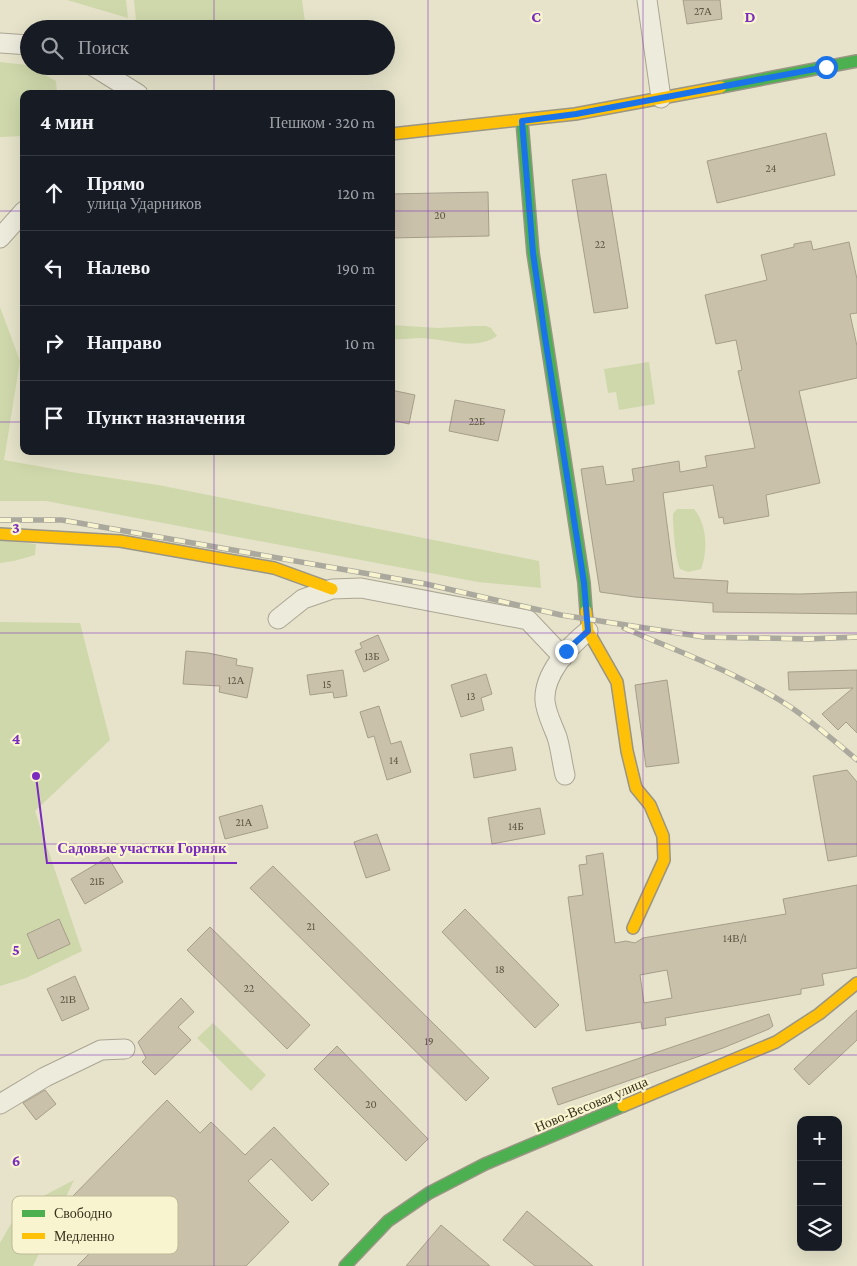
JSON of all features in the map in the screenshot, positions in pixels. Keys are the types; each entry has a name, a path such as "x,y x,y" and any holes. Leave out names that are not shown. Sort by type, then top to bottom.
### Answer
{"street":[{"path":"647,0 661,98"},
{"path":"0,43 20,44"},
{"path":"395,134 576,114 857,61"},
{"path":"107,75 132,90"},
{"path":"522,121 533,253 584,583 588,631 617,682 627,751 636,788 650,805 663,836 664,860 633,928"},
{"path":"0,238 20,216"},
{"path":"0,534 120,541 274,568 332,590"},
{"path":"278,619 303,600 332,590 360,588 528,620 563,657"},
{"path":"564,775 558,741 545,701 552,673 577,640 588,631"},
{"name":"Ново-Весовая улица","path":"345,1266 388,1221 429,1193 485,1164 776,1042 819,1014 857,982"},
{"path":"0,1104 45,1076 101,1050 125,1049"}],"green space":[{"path":"67,0 126,0 128,18"},
{"path":"134,0 302,0 305,20 136,20"},
{"path":"0,62 20,64 20,75 45,75 56,81 57,90 20,90 20,136 0,137"},
{"path":"0,307 20,361 4,460 158,485 539,561 541,588 478,582 46,501 0,501"},
{"path":"395,325 438,328 486,326 491,328 497,336 488,341 469,344 419,338 395,339"},
{"path":"649,362 655,404 619,410 616,392 608,393 604,369"},
{"path":"677,509 694,509 702,522 705,554 701,569 688,572 680,569 678,564 673,527 673,514"},
{"path":"0,540 36,544 35,555 0,563"},
{"path":"0,622 80,623 110,740 35,811 82,951 26,978 0,986"},
{"path":"213,1023 266,1075 251,1091 197,1038"},
{"path":"74,1180 66,1196 43,1196"},
{"path":"12,1222 12,1254 39,1254 33,1266 0,1266 0,1243"}],"building":[{"path":"683,0 720,0 722,19 687,24"},
{"path":"826,133 835,175 717,203 707,161"},
{"path":"606,174 628,308 594,313 572,180"},
{"path":"488,192 489,236 395,238 395,194"},
{"path":"811,241 813,250 849,242 857,279 857,313 850,314 857,346 857,378 799,391 820,483 766,495 769,516 724,524 723,517 719,518 713,485 663,493 674,578 728,581 727,593 800,594 857,592 857,614 713,612 713,603 635,597 600,592 581,469 603,466 606,485 634,481 632,469 679,461 680,472 707,467 705,456 755,448 738,371 742,370 736,340 716,344 705,295 767,280 761,255 794,247 794,244"},
{"path":"395,391 415,395 409,424 395,421"},
{"path":"455,400 505,410 498,441 449,431"},
{"path":"378,635 389,660 364,672 355,651 362,648 360,643"},
{"path":"186,651 237,659 236,665 253,668 247,698 219,692 220,686 183,684"},
{"path":"343,670 347,696 334,698 333,692 310,695 307,675"},
{"path":"857,670 857,733 846,722 838,730 822,714 853,688 789,690 788,672"},
{"path":"486,674 492,694 481,698 484,710 461,717 451,685"},
{"path":"667,680 679,763 646,767 635,685"},
{"path":"379,706 391,744 401,741 411,772 387,780 374,736 368,738 360,712"},
{"path":"512,747 516,770 474,778 470,754"},
{"path":"847,770 857,782 857,856 828,861 813,776"},
{"path":"262,805 268,828 225,839 219,817"},
{"path":"540,808 545,834 492,844 488,818"},
{"path":"377,834 390,870 366,878 354,842"},
{"path":"603,853 615,943 626,941 635,943 643,938 786,914 783,899 857,885 857,968 822,974 824,985 801,989 801,994 665,1018 666,1025 642,1029 641,1022 586,1031 568,897 583,895 579,865 587,864 586,856","holes":["667,970 672,998 644,1003 640,975"]},
{"path":"108,857 123,882 85,904 71,879"},
{"path":"273,866 489,1078 466,1101 250,888"},
{"path":"465,909 559,1005 535,1028 442,932"},
{"path":"59,919 70,944 38,959 27,934"},
{"path":"210,927 310,1025 287,1049 187,950"},
{"path":"75,976 89,1009 62,1021 47,989"},
{"path":"181,998 194,1012 178,1027 191,1040 155,1075 142,1062 146,1058 138,1042"},
{"path":"857,1010 857,1040 809,1085 794,1069"},
{"path":"769,1014 773,1026 769,1029 723,1048 558,1105 552,1088"},
{"path":"337,1046 428,1139 406,1161 314,1069"},
{"path":"45,1090 56,1104 36,1120 23,1103"},
{"path":"167,1100 200,1133 211,1122 245,1155 274,1127 329,1184 312,1201 271,1159 248,1181 289,1222 246,1266 77,1266 89,1254 178,1254 178,1196 73,1196"},
{"path":"527,1211 593,1266 535,1266 503,1240"},
{"path":"441,1225 490,1266 406,1266"}],"railway":[{"path":"0,520 62,520 426,584 561,615 704,637 809,639 857,637"},
{"path":"624,628 710,664 772,696 809,720 857,760"}],"traffic: fast":[{"path":"721,87 857,61"},
{"path":"522,121 533,253 584,583 586,611"},
{"path":"345,1266 388,1221 429,1193 485,1164 623,1106"}],"traffic: slow":[{"path":"395,134 575,114 721,87"},
{"path":"0,534 120,541 274,568 332,589"},
{"path":"586,611 588,631 617,682 627,751 636,788 650,805 663,836 664,860 633,928"},
{"path":"623,1106 776,1042 819,1014 857,983"}],"place":[{"name":"Садовые участки Горняк","path":"36,776"}],"route":[{"path":"566,651 588,631 584,583 533,253 522,121 576,114 826,67"}]}
